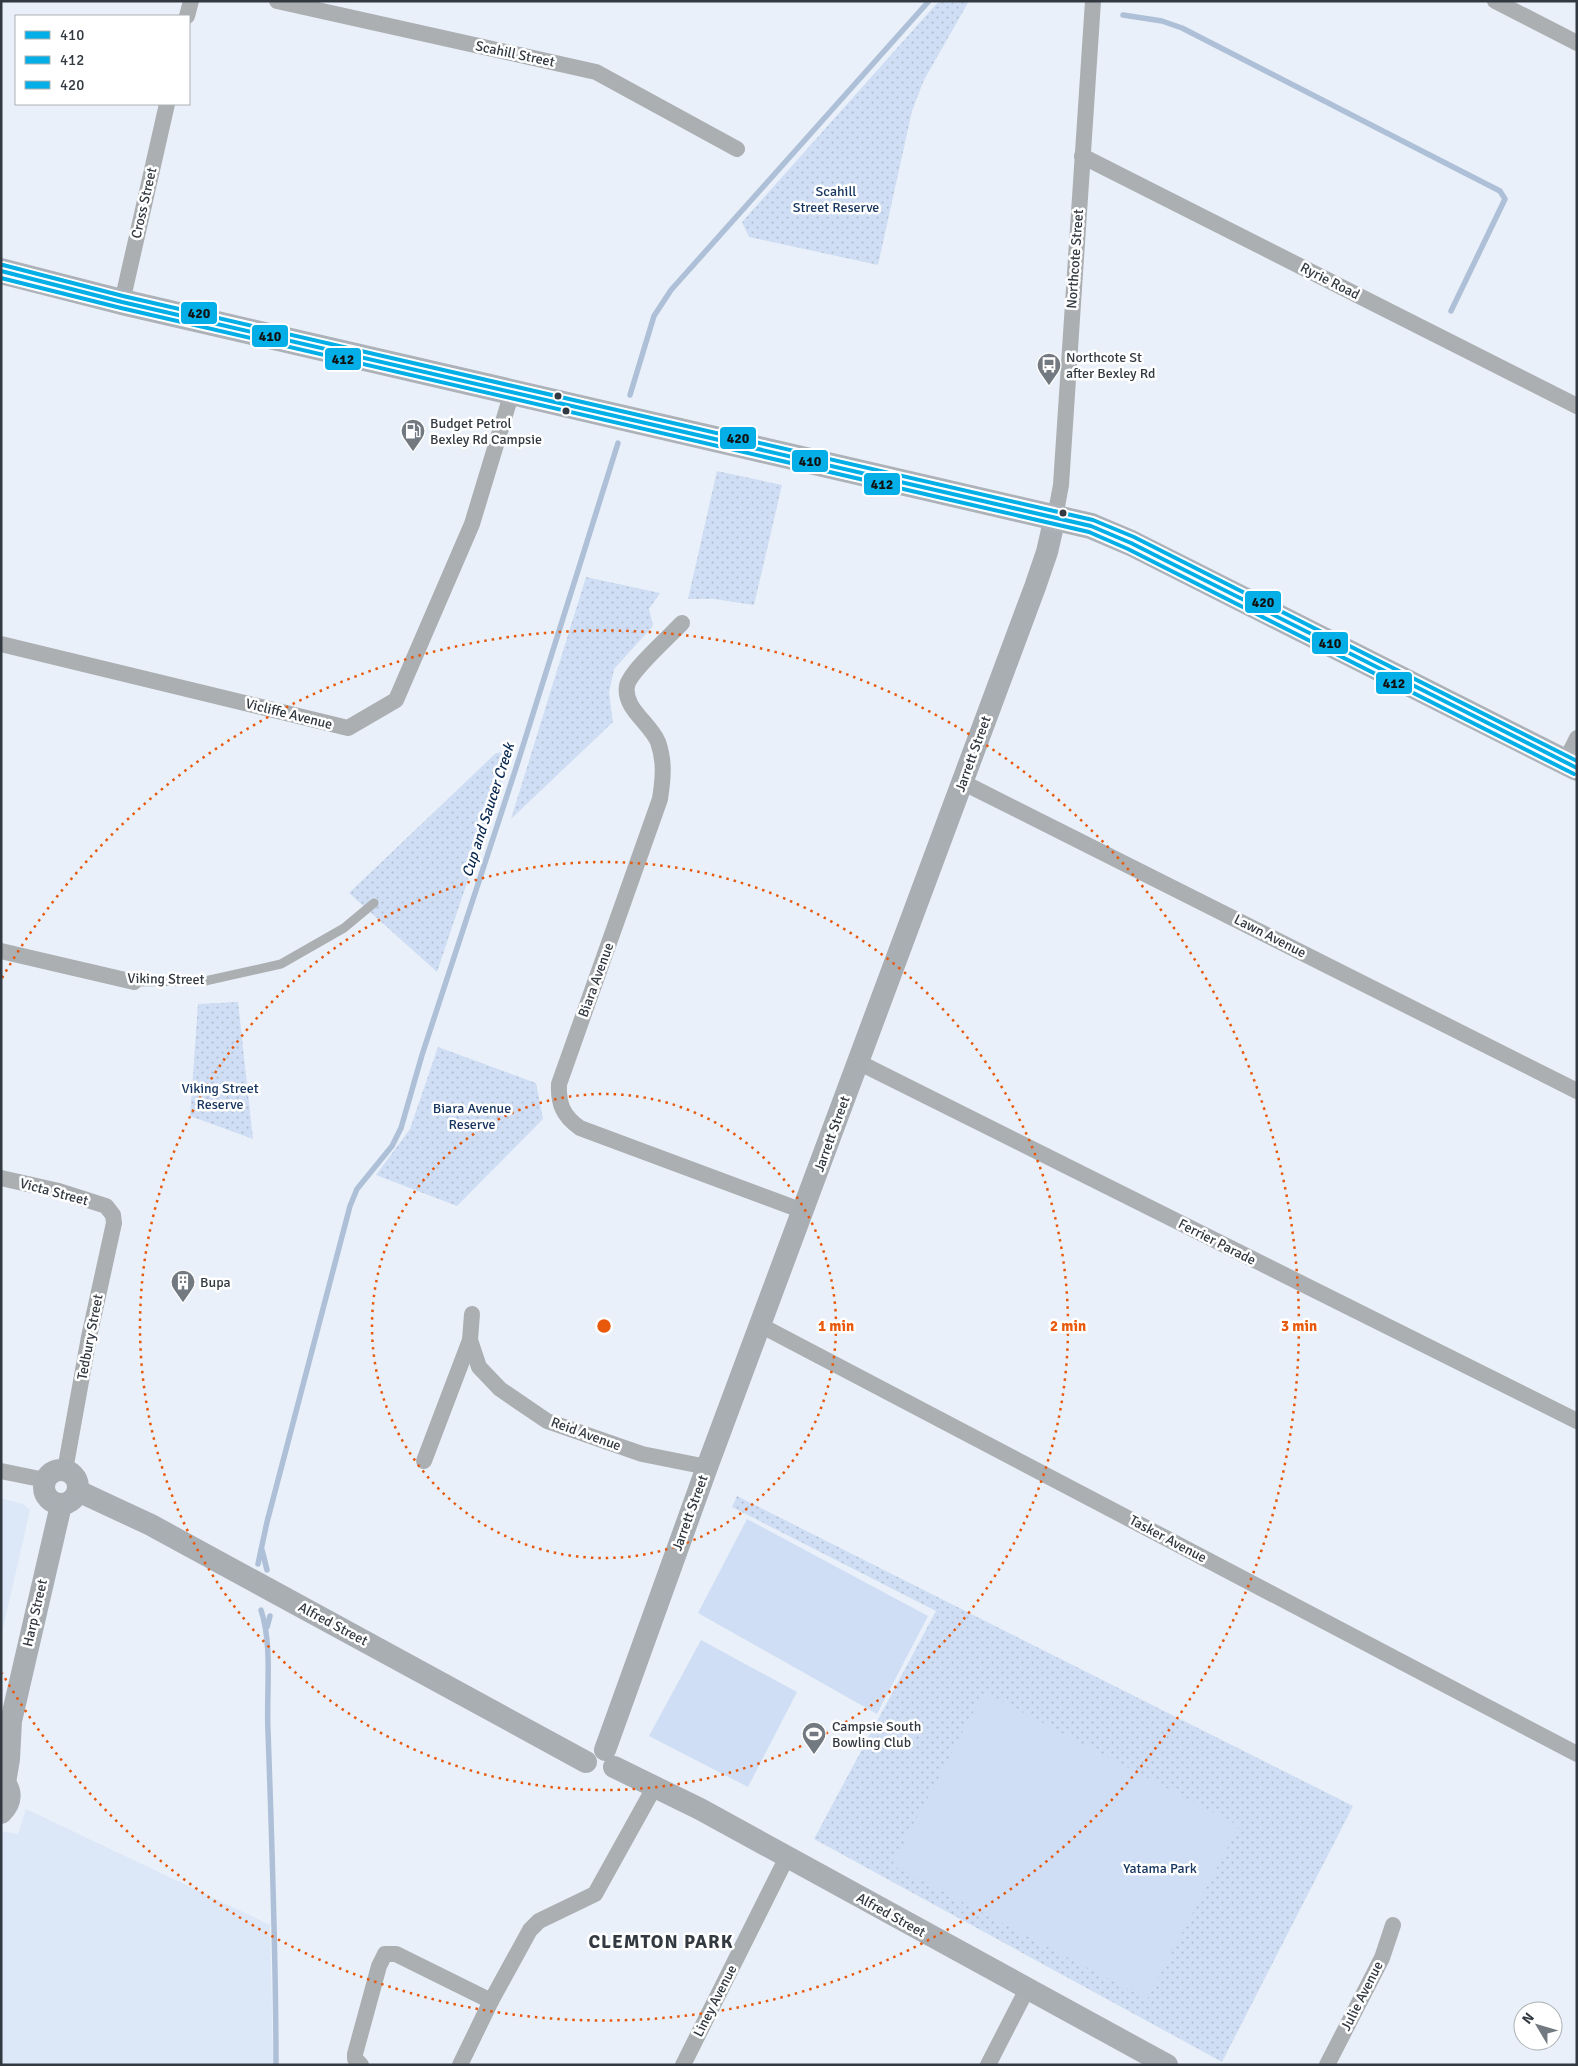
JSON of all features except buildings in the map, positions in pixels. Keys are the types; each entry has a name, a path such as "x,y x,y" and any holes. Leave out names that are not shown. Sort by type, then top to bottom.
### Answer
{"main road":[{"path":"1,271 122,302 1091,526 1131,543 1571,765"}],"street":[{"path":"187,15 191,1"},
{"name":"Scahill Street","path":"277,1 596,72 737,149"},
{"name":"Northcote Street","path":"1055,517 1061,485 1093,1"},
{"path":"1495,1 1577,43"},
{"name":"Cross Street","path":"122,302 167,105"},
{"name":"Ryrie Road","path":"1082,156 1577,406"},
{"name":"Vicliffe Avenue","path":"1,644 348,728 396,700 472,524 512,392"},
{"name":"Jarrett Street","path":"602,1760 707,1467 1035,587 1047,552 1055,517"},
{"name":"Biara Avenue","path":"682,623 633,673 627,686 628,701 657,741 665,771 660,799 559,1084 558,1098 562,1110 570,1121 580,1128 803,1211"},
{"path":"1571,765 1577,738"},
{"name":"Lawn Avenue","path":"962,782 1577,1091"},
{"name":"Viking Street","path":"1,951 134,982"},
{"name":"Ferrier Parade","path":"858,1062 1577,1421"},
{"name":"Victa Street","path":"1,1178 59,1191 106,1206"},
{"name":"Tedbury Street","path":"55,1475 89,1337 114,1223 113,1215 106,1206"},
{"name":"Reid Avenue","path":"424,1461 470,1340 472,1314"},
{"name":"Tasker Avenue","path":"760,1325 1577,1754"},
{"name":"Reid Avenue","path":"470,1340 479,1367 500,1389 547,1420 642,1454 707,1467"},
{"path":"1,1470 55,1475 77,1480 69,1498"},
{"name":"Alfred Street","path":"55,1475 44,1492 46,1497 55,1504 69,1498 151,1524 282,1597 655,1786 1167,2065"},
{"name":"Harp Street","path":"1,1813 10,1801 9,1790 3,1781 9,1760 11,1721 69,1498"},
{"name":"Harp Street","path":"1,1741 11,1721"},
{"path":"460,2065 491,2001 530,1930 539,1921 595,1894 655,1786"},
{"name":"Liney Avenue","path":"683,2065 787,1857"},
{"name":"Julie Avenue","path":"1327,2065 1382,1958 1393,1925"},
{"path":"361,2065 355,2059 355,2054 382,1958 385,1954 396,1954 491,2001"},
{"path":"988,2065 1027,1989"}],"lane":[{"name":"Viking Street","path":"134,982 205,981 281,964 344,928 374,903"}],"shaded area":[{"path":"1,1498 23,1504 30,1510 1,1637"},
{"path":"26,1809 270,1925 273,2065 1,2065 1,1831 18,1834"}],"green space":[{"name":"Scahill Street Reserve","path":"939,1 969,1 924,80 912,111 878,265 749,237 742,222"},
{"path":"717,471 782,485 754,605 714,599 688,599"},
{"path":"586,577 660,593 649,609 653,626 614,669 609,693 613,722 511,819"},
{"path":"511,752 437,972 349,893 496,753"},
{"name":"Viking Street Reserve","path":"238,1002 253,1139 190,1116 198,1004"},
{"name":"Biara Avenue Reserve","path":"438,1047 536,1083 543,1119 457,1206 376,1175 410,1129"},
{"name":"Yatama Park","path":"737,1496 1353,1806 1222,2062 814,1839 936,1611 732,1507"},
{"path":"747,1519 928,1616 877,1714 698,1613"},
{"path":"701,1640 797,1692 748,1787 649,1736"},
{"path":"984,1692 1239,1826 1147,1999 892,1865"}],"waterway":[{"path":"630,395 654,316 671,290 929,1"},
{"path":"1123,15 1162,21 1182,28 1500,191 1505,199 1451,311"},
{"name":"Cup and Saucer Creek","path":"258,1564 267,1522 350,1206 357,1189 392,1146 401,1128 422,1055 516,768 618,443"},
{"path":"262,1550 267,1570"},
{"path":"261,1610 265,1624 268,1654 276,2065"},
{"path":"267,1627 270,1616"}],"transit line":[{"name":"420","path":"3,265 123,296 1093,520 1134,537 1577,761"},
{"name":"410","path":"1,271 122,302 1091,526 1131,543 1577,768"},
{"name":"412","path":"1,278 121,308 1089,532 1128,549 1574,774"}],"place":[{"name":"Northcote St after Bexley Rd","path":"1049,386"},
{"name":"Budget Petrol Bexley Rd Campsie","path":"413,452"},
{"name":"Bupa","path":"183,1303"},
{"name":"Campsie South Bowling Club","path":"814,1755"}],"district":[{"name":"CLEMTON PARK","path":"661,1942"}]}
